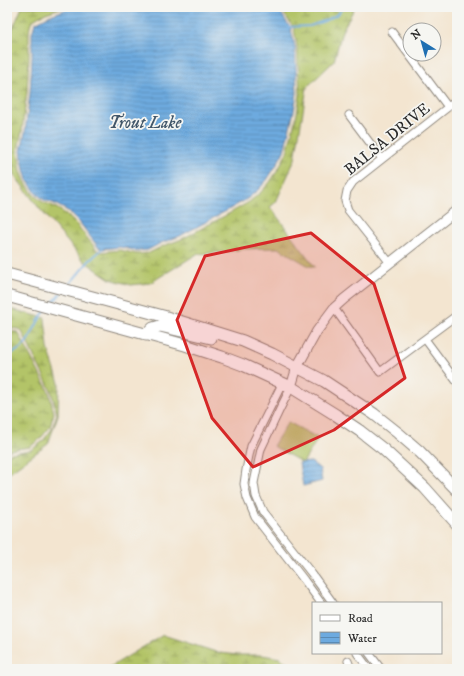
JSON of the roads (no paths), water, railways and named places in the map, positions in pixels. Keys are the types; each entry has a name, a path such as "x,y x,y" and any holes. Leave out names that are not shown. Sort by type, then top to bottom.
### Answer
{"main road":[{"path":"7,274 163,316 243,341 324,381 374,414 420,452 457,490"},
{"path":"7,296 185,345 243,365 286,386 336,415 383,449 425,488 457,524"},
{"path":"146,335 154,328 160,326 223,341 243,341"}],"street":[{"path":"392,32 448,107"},
{"name":"BALSA DRIVE","path":"390,263 348,210 344,201 347,191 353,182 457,100"},
{"path":"348,115 382,159"},
{"path":"320,602 255,517 247,498 244,484 252,446 317,331 334,308 457,210"},
{"path":"334,308 380,372 457,315"},
{"path":"425,339 457,382"},
{"path":"286,386 280,407 261,449 254,483 256,496 263,512 312,574 331,602"},
{"path":"358,654 369,669"},
{"path":"370,654 381,669"},
{"path":"348,661 351,669"}],"water":[{"name":"Trout Lake","path":"72,7 275,7 281,13 291,29 295,47 297,93 284,151 267,180 258,190 247,199 180,236 161,243 148,250 138,251 120,247 102,249 98,247 80,223 68,211 44,200 36,193 27,180 21,151 30,93 32,33 35,23 48,16"},
{"path":"311,462 320,469 322,481 303,486 299,463"}],"waterway":[{"path":"288,27 310,26 324,21 338,14 343,7"},
{"path":"67,287 103,247"},
{"path":"51,305 61,293"},
{"path":"7,355 22,348 45,311"}]}
